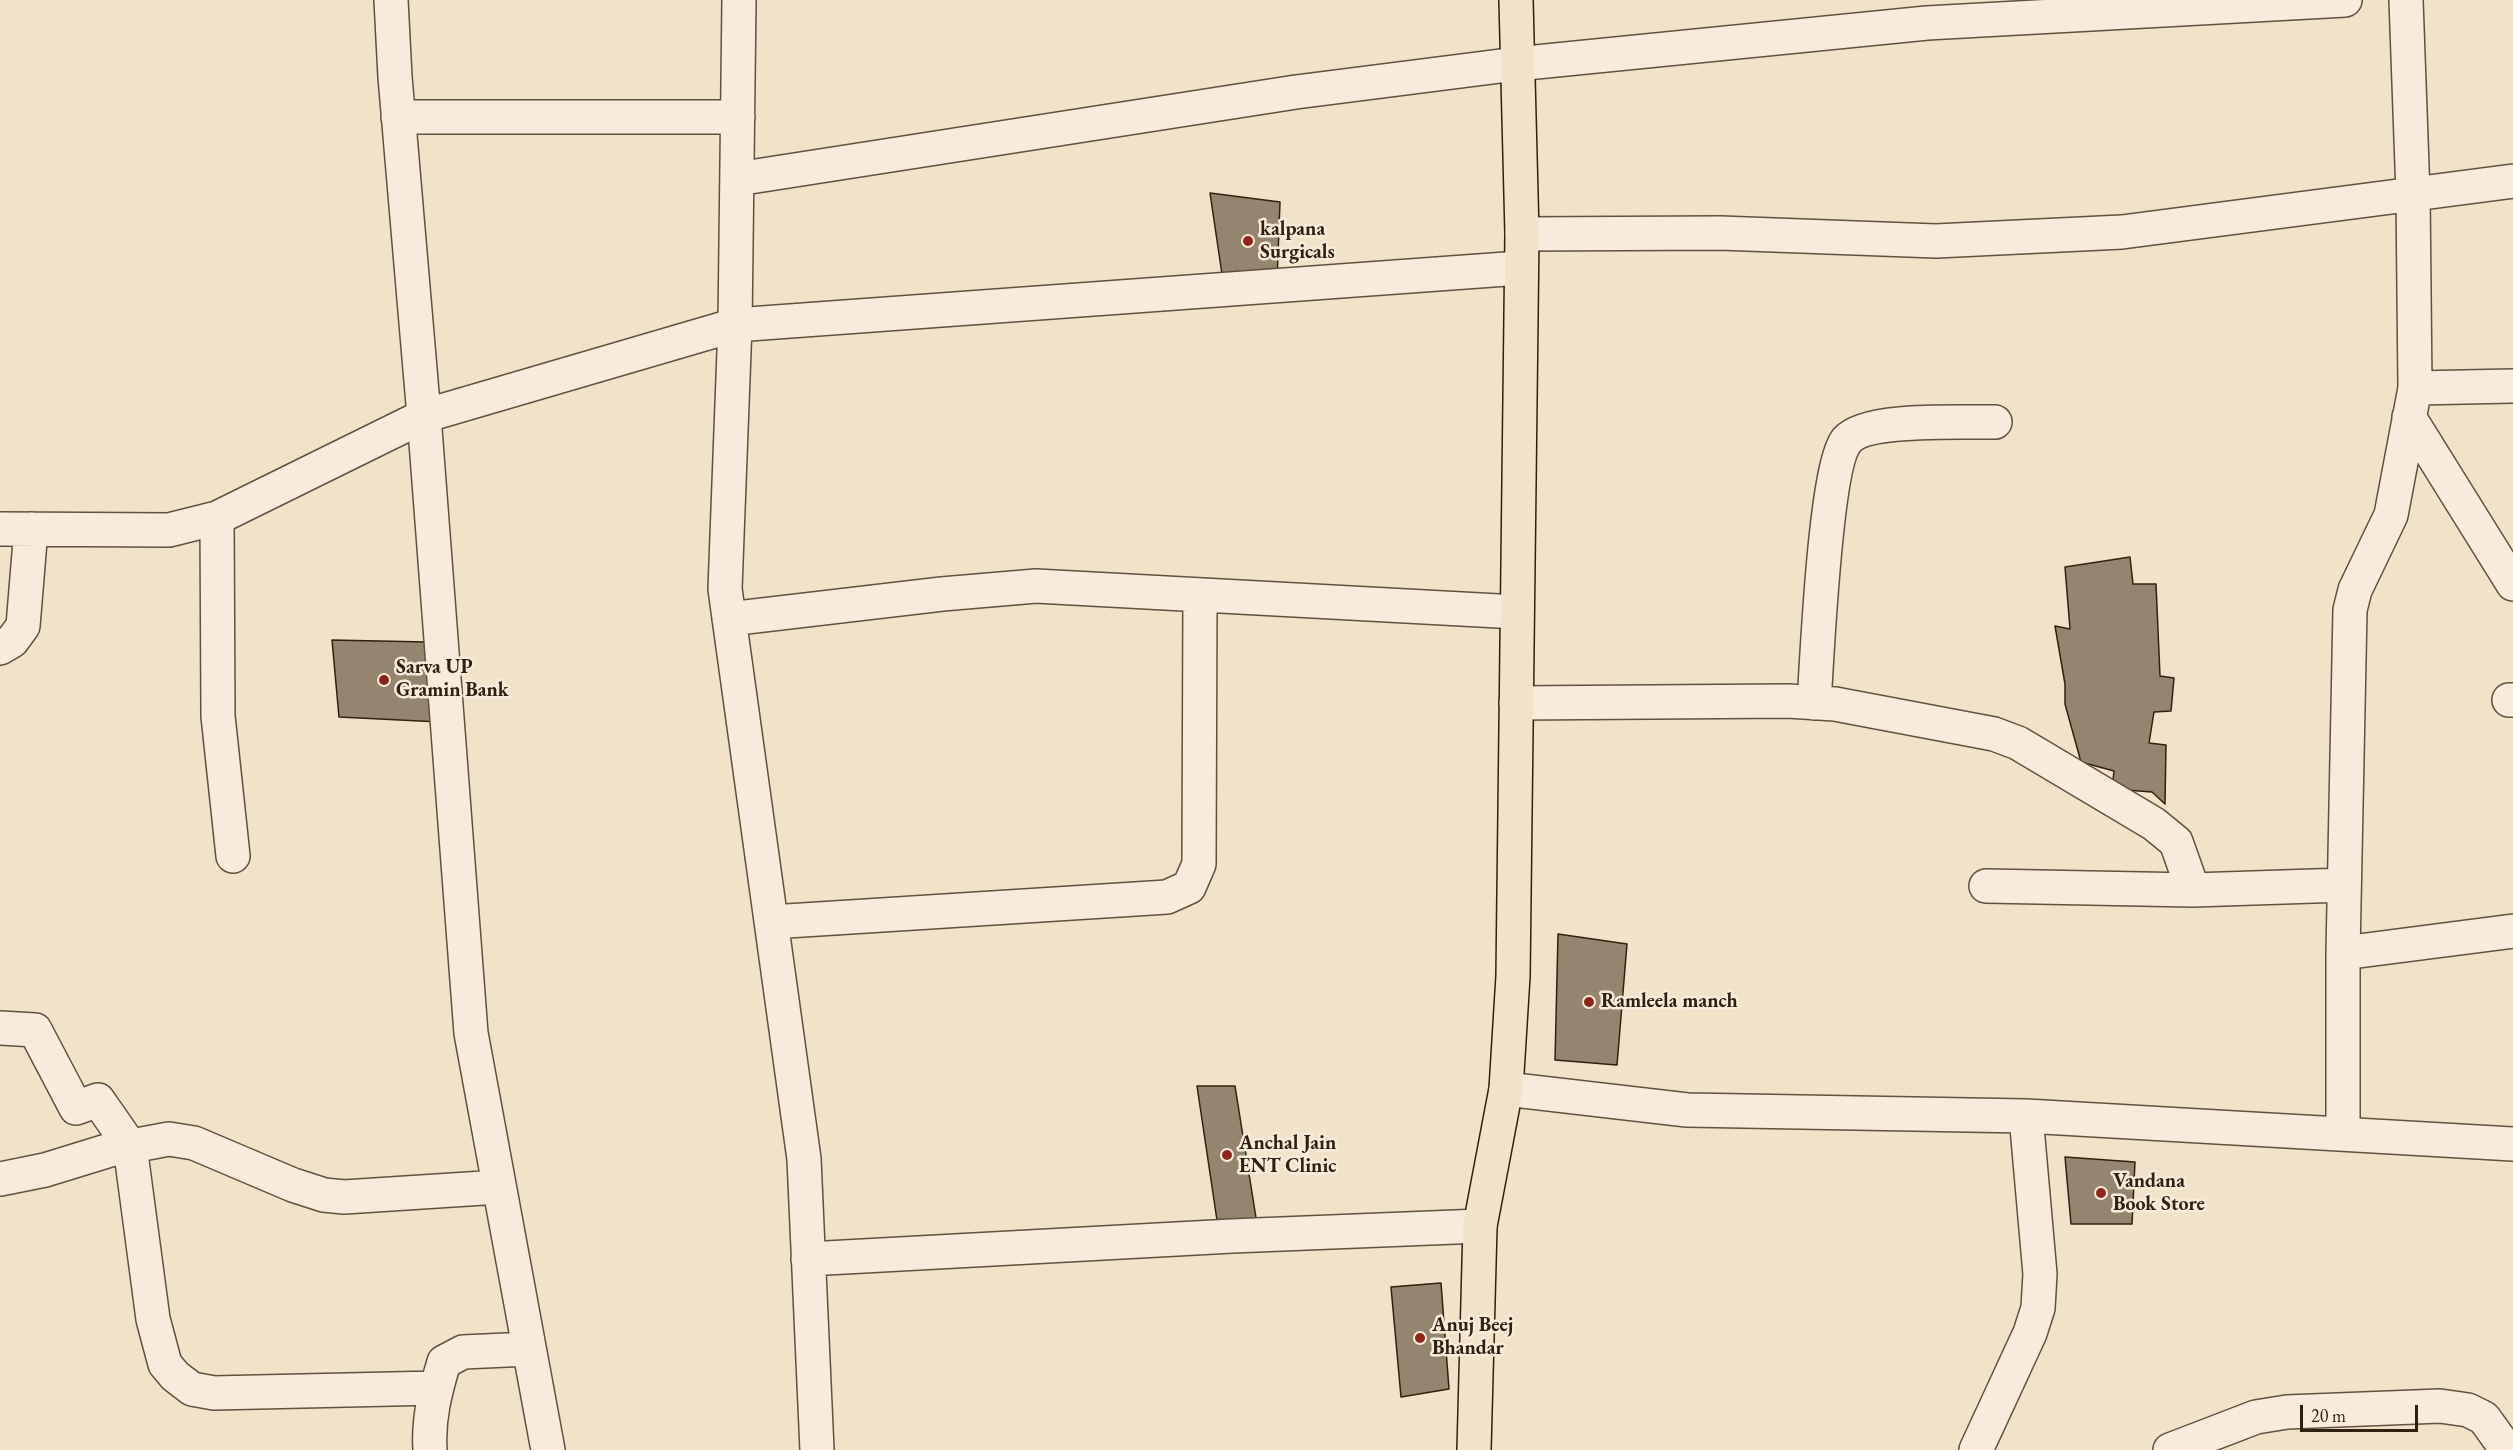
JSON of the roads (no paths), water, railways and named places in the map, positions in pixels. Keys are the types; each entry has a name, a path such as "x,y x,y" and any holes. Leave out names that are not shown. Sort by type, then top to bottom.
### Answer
{"main road":[{"path":"1474,1450 1480,1226 1506,1089 1514,976 1522,234 1516,0"}],"street":[{"path":"392,0 398,117 424,416 471,1033 548,1450"},
{"path":"739,0 735,325 725,589 804,1159 817,1450"},
{"path":"737,179 1296,92 1516,64 1928,23 2345,0"},
{"path":"2343,1134 2343,953 2350,610 2355,590 2391,514 2412,402 2413,195 2406,0"},
{"path":"398,117 738,117"},
{"path":"1522,234 1720,233 1935,242 2122,232 2513,181"},
{"path":"0,648 12,641 22,626 16,529 169,530 217,518 424,416 735,325 1520,268"},
{"path":"2412,402 2513,386"},
{"path":"2412,402 2513,584"},
{"path":"1814,703 1830,497 1838,460 1847,440 1863,431 1897,423 1995,422"},
{"path":"217,518 218,716 232,856"},
{"path":"729,619 942,594 1036,586 1517,612"},
{"path":"771,922 1167,897 1189,887 1200,864 1200,595"},
{"path":"1516,703 1814,703 1882,711 1994,734 2018,743 2154,824 2176,842 2193,890"},
{"path":"1986,886 2193,890 2344,885"},
{"path":"2343,953 2513,931"},
{"path":"0,1028 35,1030 76,1108 98,1100 130,1146 153,1319 165,1364 175,1376 192,1389 214,1393 436,1388"},
{"path":"1506,1089 1687,1110 2026,1116 2513,1144"},
{"path":"1976,1450 2030,1333 2038,1308 2040,1274 2026,1116"},
{"path":"0,1179 45,1170 130,1146 169,1139 194,1143 293,1185 324,1195 344,1197 499,1187"},
{"path":"808,1259 1232,1236 1480,1226"},
{"path":"430,1450 429,1427 436,1388 444,1362 463,1352 529,1349"},
{"path":"2170,1450 2256,1418 2287,1412 2440,1406 2468,1410 2484,1418 2507,1450"}],"place":[{"name":"kalpana Surgicals","path":"1248,241"},
{"name":"Sarva UP Gramin Bank","path":"384,680"},
{"name":"Ramleela manch","path":"1589,1002"},
{"name":"Anchal Jain ENT Clinic","path":"1227,1155"},
{"name":"Vandana Book Store","path":"2101,1193"},
{"name":"Anuj Beej Bhandar","path":"1420,1338"}]}
